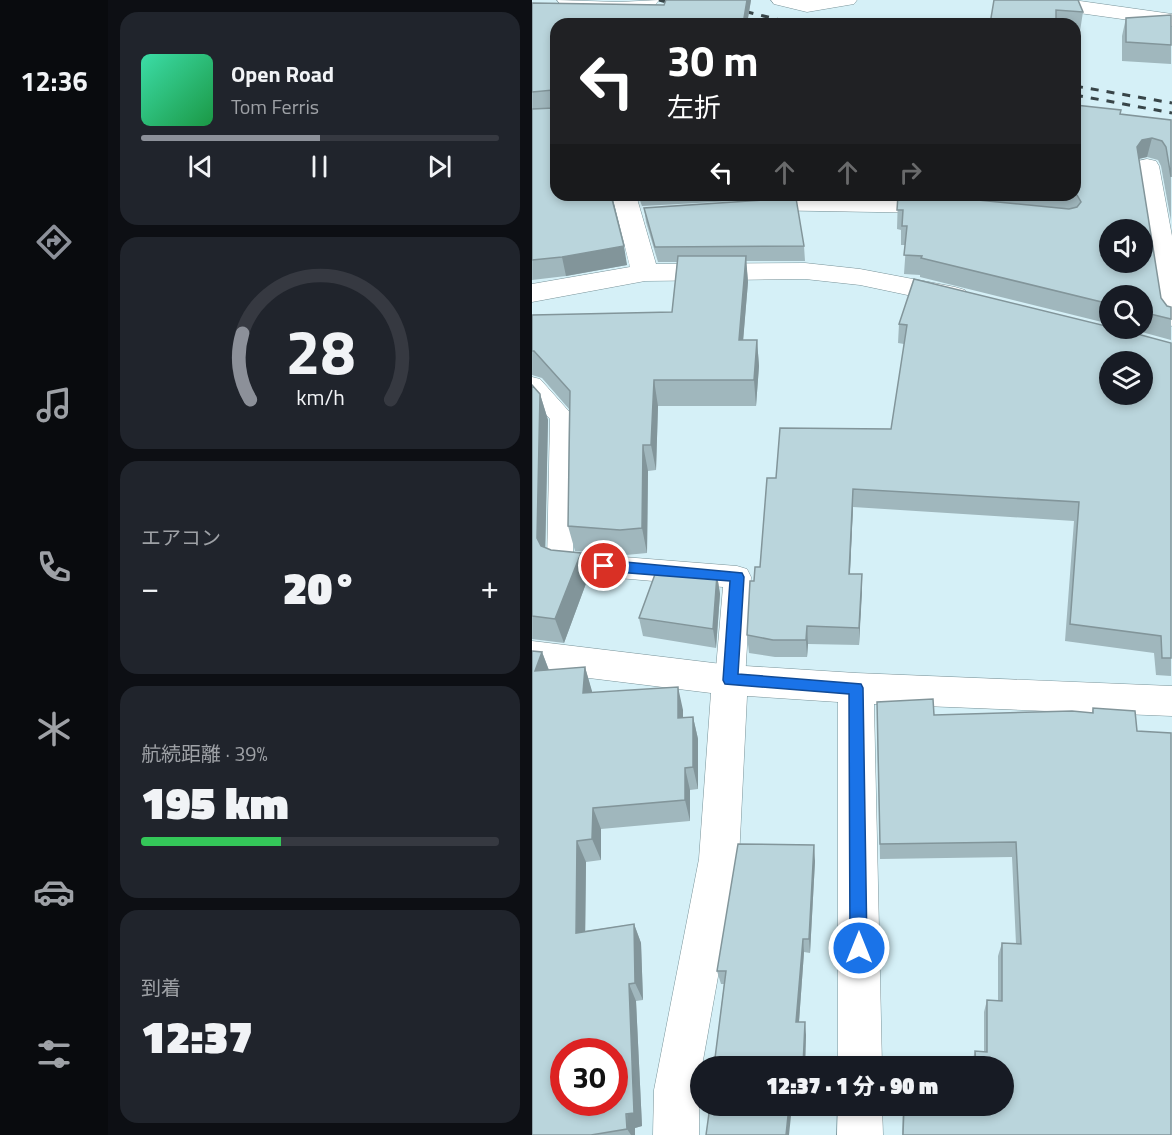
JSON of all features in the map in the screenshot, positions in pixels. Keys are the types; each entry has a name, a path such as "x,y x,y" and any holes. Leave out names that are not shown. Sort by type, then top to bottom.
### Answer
{"street":[{"path":"564,6 616,10 649,0"},
{"path":"781,0 807,6 820,6 847,0"},
{"path":"1029,0 1157,12"},
{"path":"1147,166 1165,235 1171,317"},
{"path":"635,208 645,273"},
{"path":"532,293 645,273 805,271 860,277 979,301"},
{"path":"532,656 730,680 856,688 1171,701"},
{"path":"676,1135 676,1090 719,860 730,680"},
{"path":"856,688 860,1056"},
{"path":"860,1116 860,1135"}],"lane":[{"path":"742,207 806,204 949,208"},
{"path":"532,385 562,417 560,562 737,577 730,680"}],"building":[{"path":"666,0 747,0 744,18 550,18 550,90 532,92 532,3 664,5"},
{"path":"994,0 1078,0 1083,12 1056,10 1056,18 991,18"},
{"path":"1171,15 1171,45 1126,42 1126,18"},
{"path":"1081,106 1121,110 1120,114 1171,120 1171,177 1166,147 1162,141 1152,138 1142,140 1137,147 1148,219 1099,219 1099,273 1153,273 1153,248 1161,298 1167,306 1171,307 1171,319 1153,315 1153,285 1099,285 1099,301 921,258 922,256 904,255 907,226 902,226 903,210 897,210 898,201 988,201 1069,209 1077,207 1081,202"},
{"path":"550,108 550,201 613,201 624,246 532,260 532,109"},
{"path":"750,201 796,201 804,246 655,247 644,208"},
{"path":"678,256 746,256 739,340 757,340 754,380 654,380 651,445 643,445 642,528 620,530 568,526 570,391 532,351 532,315 672,312"},
{"path":"914,279 1099,324 1099,339 1153,338 1171,343 1171,658 1162,658 1161,636 1070,624 1079,502 853,489 849,574 862,574 859,628 807,626 806,640 773,640 747,635 750,581 754,581 755,567 760,567 767,478 776,478 780,428 891,429 907,325 899,324"},
{"path":"532,385 540,394 537,538 541,546 551,550 581,553 555,619 532,616"},
{"path":"658,566 717,575 713,629 639,618"},
{"path":"532,651 542,652 535,671 585,667 583,693 678,687 678,718 693,717 693,767 685,768 685,800 593,808 592,839 577,841 576,933 634,924 635,983 629,984 634,1113 628,1114 628,1038 550,1038 550,1116 626,1116 627,1129 591,1135 532,1135"},
{"path":"933,699 934,715 1072,711 1093,713 1093,708 1135,711 1137,731 1171,733 1171,1135 903,1135 904,1116 1014,1116 1014,1056 975,1056 975,1051 987,1052 987,1000 1002,1001 1002,943 1021,944 1016,842 880,844 877,702"},
{"path":"738,844 814,845 809,939 803,939 796,1022 805,1022 803,1056 715,1056 726,971 717,971"},
{"path":"709,1116 788,1116 786,1135 706,1135"}],"railway":[{"path":"659,0 682,6"},
{"path":"699,0 772,18"},
{"path":"1081,87 1172,103"},
{"path":"1081,96 1172,113"}],"route":[{"path":"604,566 737,577 730,680 856,688 859,948"}]}
